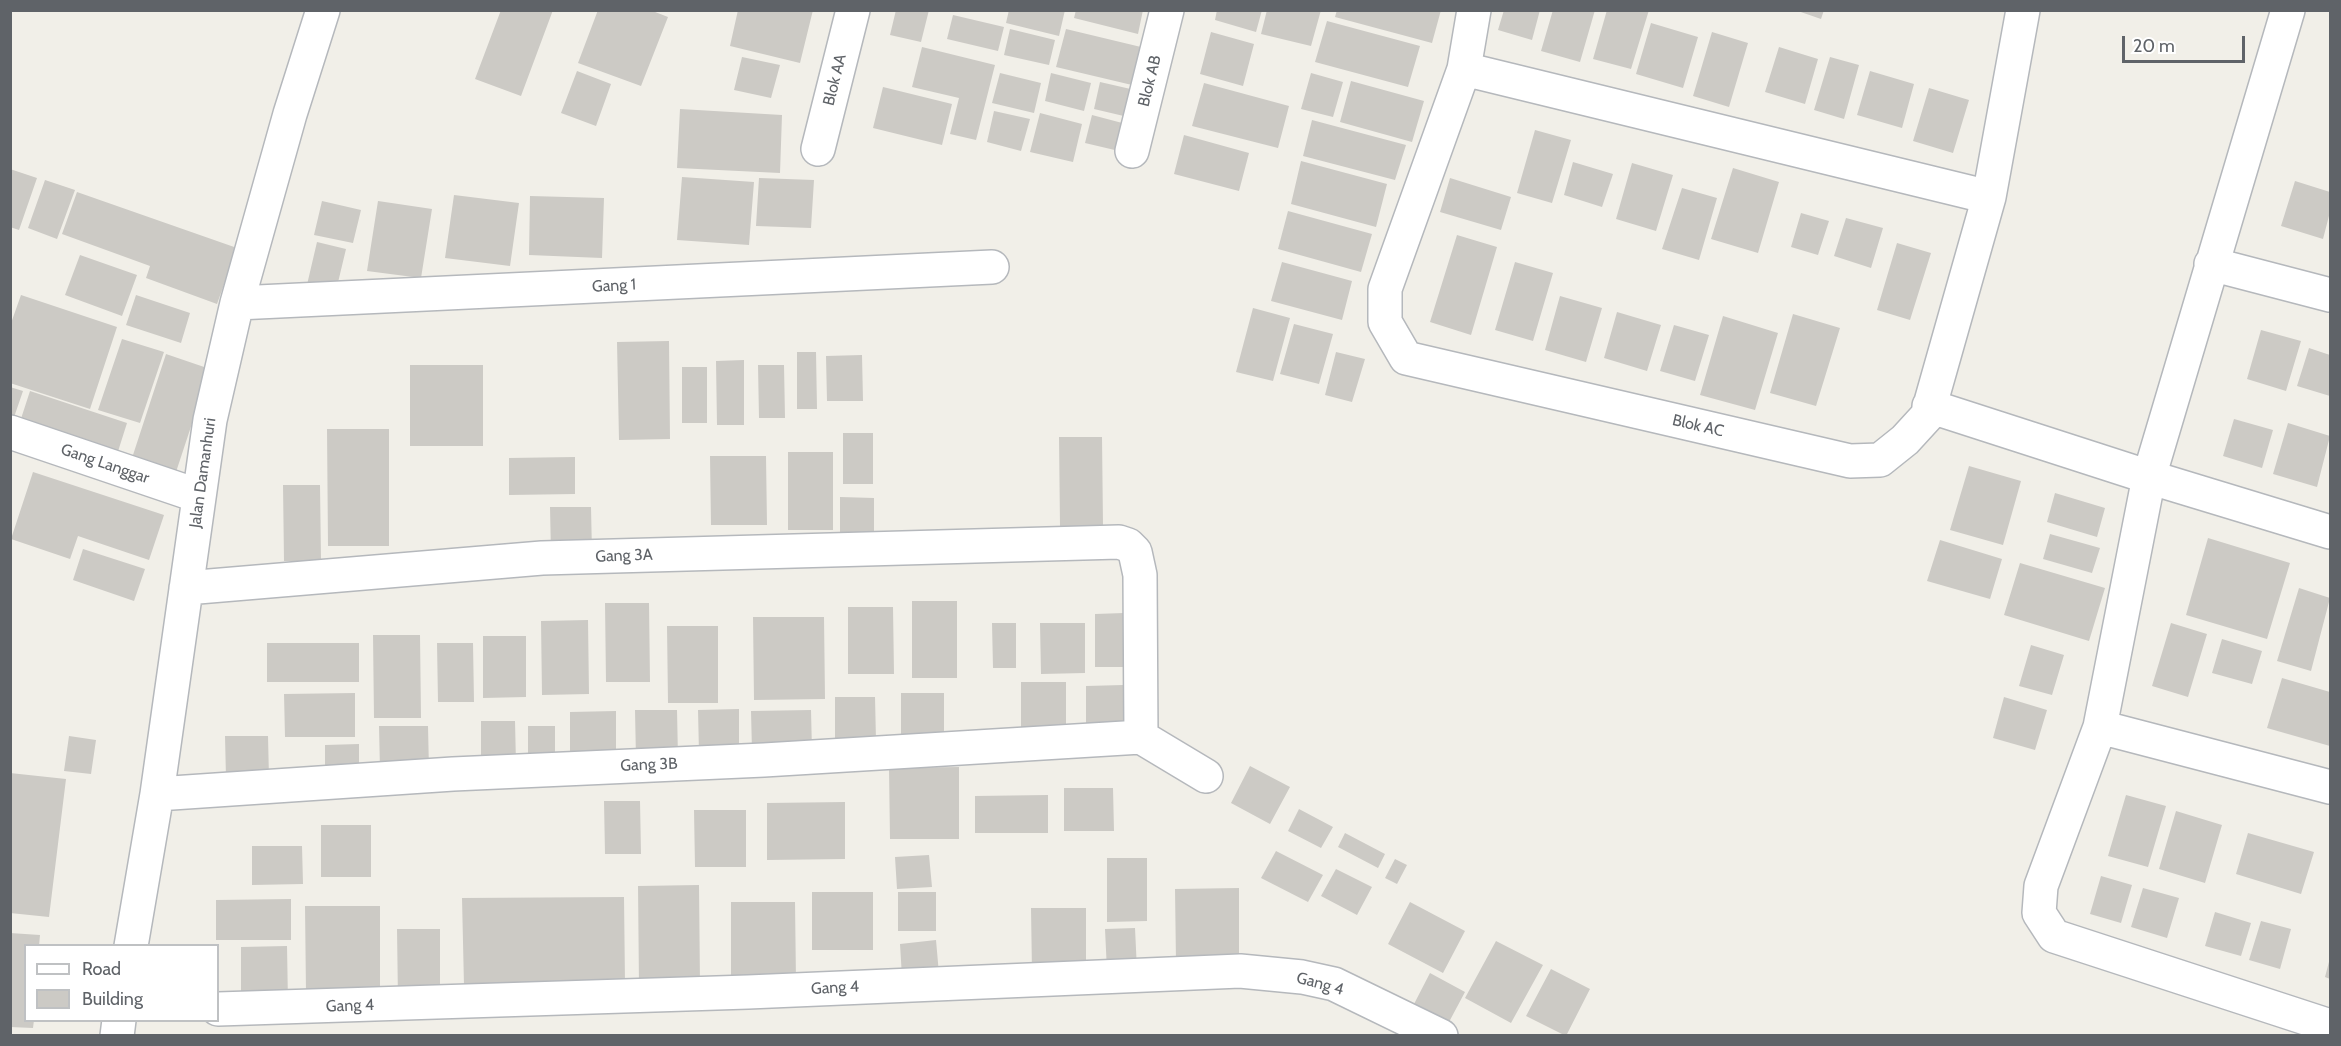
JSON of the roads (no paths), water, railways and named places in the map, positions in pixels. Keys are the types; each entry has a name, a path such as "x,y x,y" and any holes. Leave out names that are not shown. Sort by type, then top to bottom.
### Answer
{"street":[{"name":"Jalan Damanhuri","path":"131,944 157,794 210,420 237,303 290,114 323,10"},
{"name":"Blok AA","path":"818,149 853,10"},
{"name":"Blok AB","path":"1132,151 1167,10"},
{"name":"Blok AC","path":"1474,10 1464,69 1384,289 1384,322 1406,358 1850,461 1880,460 1927,416 1989,197 2023,10"},
{"path":"2288,10 2149,477 2100,727 2041,886 2039,913 2054,936 2331,1026"},
{"path":"1464,69 1989,197"},
{"path":"2211,264 2331,295"},
{"name":"Gang 1","path":"237,303 992,267"},
{"path":"1929,406 2149,477 2331,531"},
{"name":"Gang Langgar","path":"10,432 199,496"},
{"name":"Gang 3A","path":"186,588 542,558 1119,542 1128,545 1138,559 1141,737"},
{"path":"2100,727 2331,787"},
{"path":"1141,737 1206,776"},
{"name":"Gang 3B","path":"157,794 453,774 776,760 1141,737"},
{"name":"Gang 4","path":"219,1009 306,1008 1240,971 1302,977 1334,984 1441,1035"}]}
